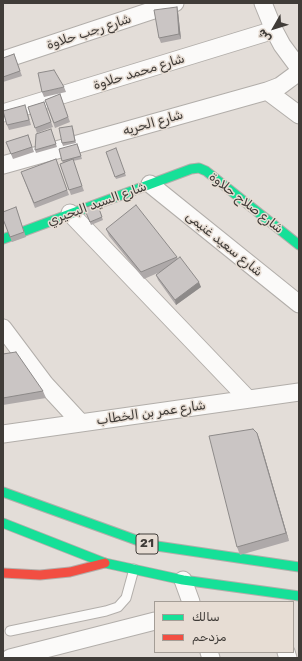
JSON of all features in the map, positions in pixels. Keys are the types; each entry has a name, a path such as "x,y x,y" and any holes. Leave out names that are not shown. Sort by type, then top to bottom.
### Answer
{"main road":[{"name":"شارع صلاح حلاوة","path":"191,169 199,168 206,171 299,244"},
{"name":"شارع السيد البحيري","path":"3,239 191,169"},
{"name":"21","path":"3,492 150,545 299,567"},
{"name":"21","path":"3,523 105,563 268,597 299,596"},
{"path":"3,573 40,575 55,574 70,572 105,563"}],"street":[{"name":"شارع رجب حلاوة","path":"3,60 143,8 175,3"},
{"path":"263,3 282,45 299,68"},
{"name":"شارع محمد حلاوة","path":"3,113 274,30"},
{"name":"شارع الحريه","path":"3,165 267,91 280,86 299,72"},
{"path":"267,91 299,115"},
{"name":"شارع سعيد غنيمى","path":"150,184 299,304"},
{"path":"70,213 248,399"},
{"path":"3,328 45,384 81,423"},
{"name":"شارع عمر بن الخطاب","path":"3,434 299,392"},
{"path":"184,580 191,601"},
{"path":"10,658 64,652 154,621"}],"lane":[{"path":"10,631 106,611 118,607 126,598 134,569"}],"building":[{"path":"177,7 179,34 159,38 154,10"},
{"path":"14,54 20,71 3,77 3,58"},
{"path":"54,70 64,87 42,92 38,73"},
{"path":"60,94 68,117 54,123 45,100"},
{"path":"44,102 51,122 35,128 28,107"},
{"path":"25,105 29,120 7,125 3,111"},
{"path":"72,126 75,141 62,143 59,128"},
{"path":"51,129 56,144 35,150 36,134"},
{"path":"28,135 32,147 11,154 6,142"},
{"path":"77,144 81,156 62,161 59,149"},
{"path":"116,148 125,173 115,177 106,152"},
{"path":"56,159 67,190 34,203 21,172"},
{"path":"73,159 82,186 69,190 60,164"},
{"path":"97,203 102,217 90,222 84,208"},
{"path":"136,205 177,257 141,272 106,229"},
{"path":"16,207 24,232 10,237 3,219 3,212"},
{"path":"180,257 199,282 175,300 156,275"},
{"path":"16,352 43,391 3,398 3,354"},
{"path":"253,429 257,433 286,533 237,547 209,436"}],"traffic: fast":[{"path":"3,239 191,169 199,168 206,171 299,245"},
{"path":"3,492 150,545 299,567"},
{"path":"3,523 105,563 183,580 299,596"}],"traffic: jam":[{"path":"3,573 40,575 70,572 105,563"}]}
